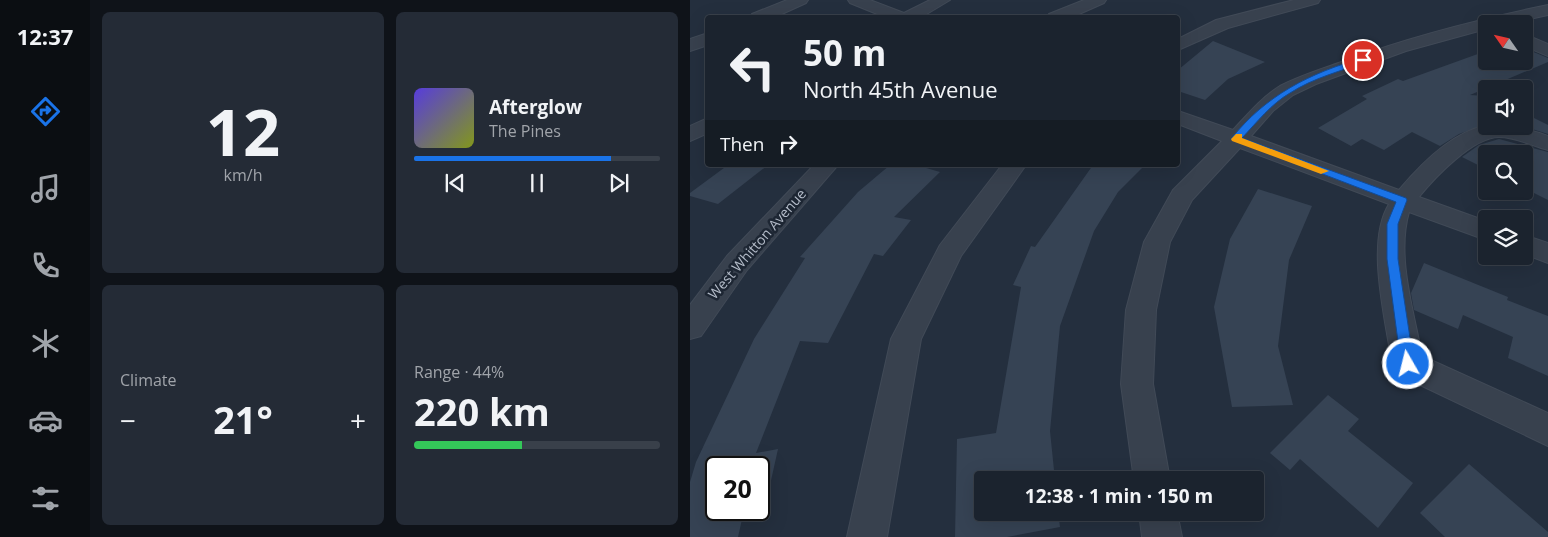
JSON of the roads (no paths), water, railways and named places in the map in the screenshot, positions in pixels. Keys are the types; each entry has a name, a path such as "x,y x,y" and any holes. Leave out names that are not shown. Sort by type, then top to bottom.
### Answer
{"street":[{"path":"765,15 800,0"},
{"path":"856,0 897,15"},
{"path":"911,15 942,0"},
{"path":"1062,15 1098,0"},
{"path":"1180,44 1222,24 1312,0"},
{"path":"1527,15 1548,10"},
{"path":"1151,471 1137,384 1141,310 1157,242 1182,196 1266,107 1286,91 1308,80 1400,47 1478,27"},
{"path":"690,46 705,39"},
{"path":"1533,44 1548,51"},
{"path":"1180,119 1478,227"},
{"path":"690,135 705,126"},
{"path":"1548,143 1516,134 1492,131 1463,144 1422,177 1402,200 1392,224 1393,259 1408,364 1548,430"},
{"name":"West Whitton Avenue","path":"690,327 737,264 825,167"},
{"path":"867,537 906,339 949,252 996,187 1013,167"},
{"path":"1533,247 1548,253"},
{"path":"1159,521 1162,537"}]}
